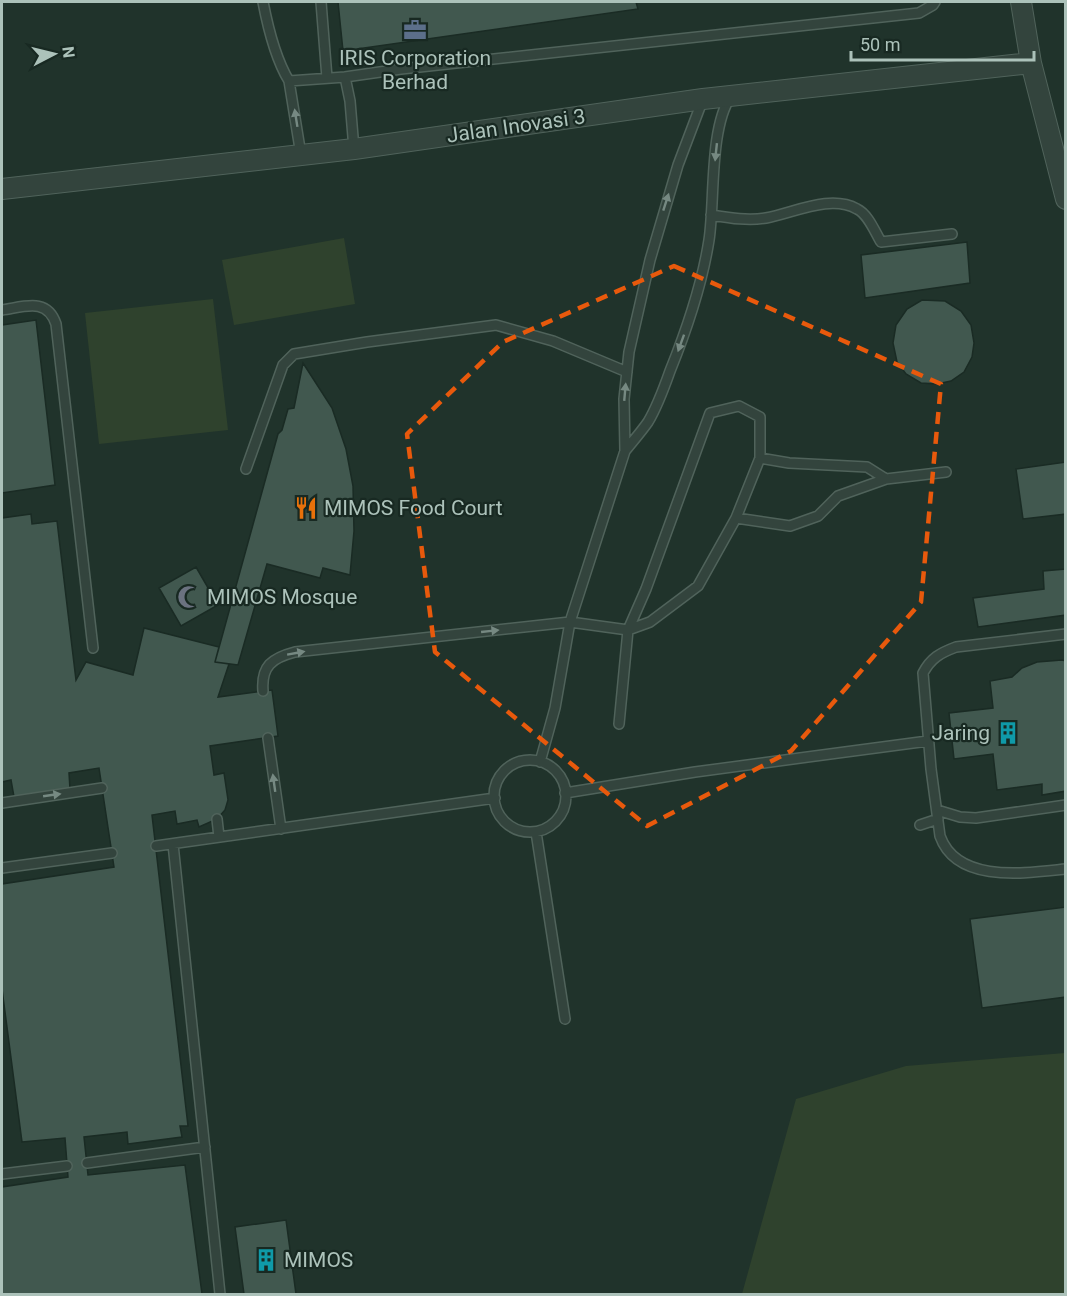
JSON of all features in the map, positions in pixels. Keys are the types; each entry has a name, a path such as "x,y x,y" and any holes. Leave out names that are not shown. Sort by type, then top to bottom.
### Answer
{"street":[{"path":"1021,2 1031,63 1065,199"},
{"name":"Jalan Inovasi 3","path":"2,189 354,149 703,99 1031,63"}],"lane":[{"path":"263,2 274,44 283,71 289,81 301,155"},
{"path":"321,2 327,78"},
{"path":"289,81 345,77 919,13 935,2"},
{"path":"345,77 350,101 354,149"},
{"path":"625,450 648,421 682,341 703,269 709,238 717,142 725,105 731,96"},
{"path":"540,762 555,708 570,622 625,450 624,399 639,304 662,216 703,99"},
{"path":"711,215 741,220 765,219 833,202 858,209 870,223 881,242 952,234"},
{"path":"2,310 34,306 46,308 53,315 56,324 93,648"},
{"path":"246,469 283,365 294,354 367,342 496,326 553,341 627,372"},
{"path":"263,691 262,680 265,670 273,661 295,652 570,622 628,630 650,622 698,586 736,518 760,458 760,417 739,406 710,413 646,588 628,630 619,724"},
{"path":"760,458 789,463 867,467 886,479"},
{"path":"736,518 790,526 818,516 838,496 886,479 946,472"},
{"path":"1065,634 956,647 940,652 929,662 923,673 928,741 937,814 944,846 964,864 997,873 1065,869"},
{"path":"268,738 281,829"},
{"path":"566,793 695,772 928,741"},
{"path":"529,760 540,762 550,766 558,774 566,793 565,802 552,825 536,832 519,830 505,822 499,815 495,798 496,787 500,777 508,768 529,760"},
{"path":"2,802 102,788"},
{"path":"156,846 495,798"},
{"path":"920,825 937,814 976,818 1065,805"},
{"path":"217,819 219,837"},
{"path":"536,832 566,1019"},
{"path":"173,844 220,1294"},
{"path":"2,868 112,853"},
{"path":"87,1163 205,1147"},
{"path":"2,1174 67,1166"}],"highlighted area":[{"path":"674,266 941,384 921,602 791,751 647,826 435,652 407,434 503,342"}],"green space":[{"path":"344,238 355,304 234,325 222,260"},
{"path":"213,299 228,430 99,444 85,313"},
{"path":"1065,1053 1065,1294 742,1294 796,1099 906,1066"}],"building":[{"name":"IRIS Corporation Berhad","path":"338,2 636,2 638,9 343,51"},
{"path":"967,242 970,283 865,298 861,255"},
{"path":"922,300 945,301 961,311 971,325 974,343 972,357 964,372 951,381 937,384 921,383 906,374 897,362 893,343 896,325 907,309"},
{"path":"36,320 55,485 2,493 2,325"},
{"name":"MIMOS Food Court","path":"303,363 332,408 346,449 353,486 354,531 350,575 323,568 320,578 267,564 238,665 215,662 278,434 282,430 288,409 294,408"},
{"path":"1066,462 1066,514 1023,519 1016,469"},
{"path":"31,514 32,524 57,521 76,680 86,662 133,675 144,628 219,647 215,662 229,664 218,697 272,690 278,736 210,746 214,775 224,773 228,800 225,810 217,819 199,827 197,820 177,824 175,811 152,815 188,1126 180,1126 182,1137 128,1144 127,1132 84,1137 88,1175 185,1165 202,1294 2,1294 2,1187 68,1177 65,1138 22,1142 2,989 2,884 114,867 99,768 69,773 70,789 14,797 11,780 2,782 2,518"},
{"name":"MIMOS Mosque","path":"196,567 218,605 181,626 159,588"},
{"path":"1066,569 1066,615 978,627 973,598 1044,589 1043,571"},
{"name":"Jaring","path":"1066,661 1066,791 1042,795 1042,784 997,790 993,754 954,759 949,713 993,708 990,681 1012,677 1022,668 1037,662"},
{"path":"1066,907 1066,997 982,1008 970,919"},
{"name":"MIMOS","path":"286,1220 296,1294 244,1294 235,1227"}],"place":[{"name":"IRIS Corporation Berhad","path":"415,30"},
{"name":"MIMOS Food Court","path":"306,508"},
{"name":"MIMOS Mosque","path":"189,597"},
{"name":"Jaring","path":"1008,733"},
{"name":"MIMOS","path":"266,1260"}]}
